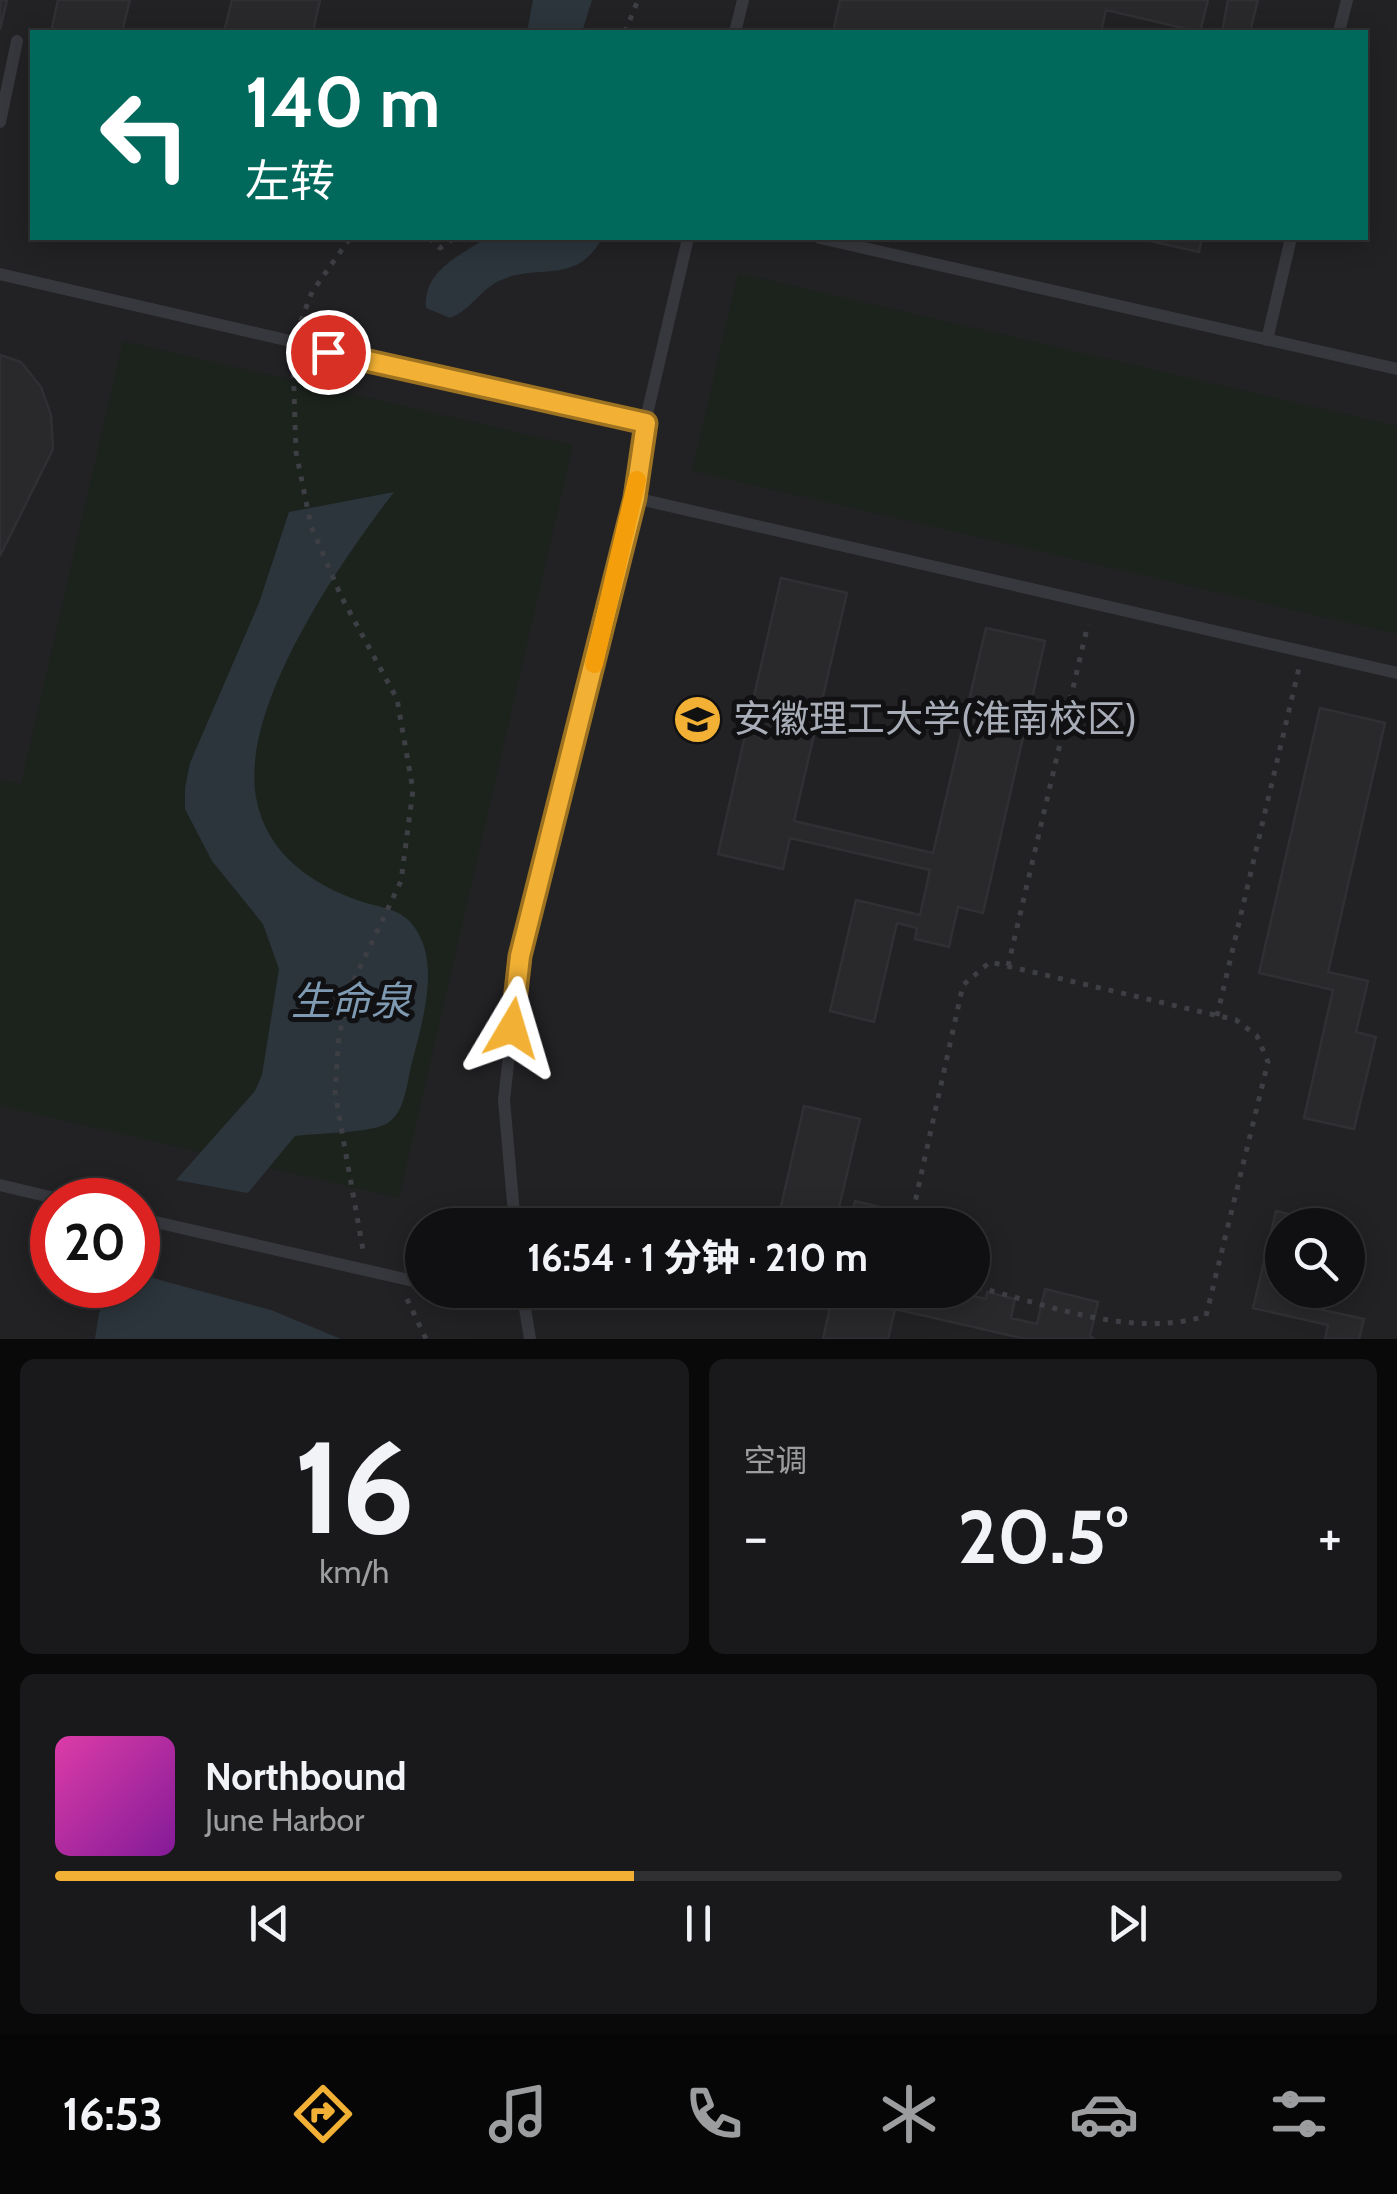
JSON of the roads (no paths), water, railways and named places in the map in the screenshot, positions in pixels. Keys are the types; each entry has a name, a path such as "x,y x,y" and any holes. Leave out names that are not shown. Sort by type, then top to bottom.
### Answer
{"lane":[{"path":"736,30 743,0"},
{"path":"1339,30 1346,0"},
{"path":"0,122 17,42"},
{"path":"514,1208 504,1100 520,956 635,498 646,423 688,240"},
{"path":"829,240 1397,369"},
{"path":"1267,340 1291,240"},
{"path":"0,274 646,423"},
{"path":"635,498 1397,672"},
{"path":"0,1185 30,1192"},
{"path":"160,1223 405,1280"},
{"path":"525,1308 530,1339"}],"water":[{"path":"533,0 592,0 583,30 527,30"},
{"path":"483,240 601,240 580,263 499,281 450,318 426,308 430,284 454,258"},
{"name":"生命泉","path":"394,492 348,556 299,636 263,721 255,761 261,817 294,865 344,895 402,915 418,933 425,951 427,992 403,1100 392,1120 378,1127 295,1136 248,1193 176,1180 255,1091 262,1075 279,969 263,924 212,861 185,809 190,763 259,603 289,512"},
{"path":"160,1280 271,1310 341,1339 95,1339 102,1308 160,1308"}],"place":[{"name":"安徽理工大学(淮南校区)","path":"698,719"}]}
